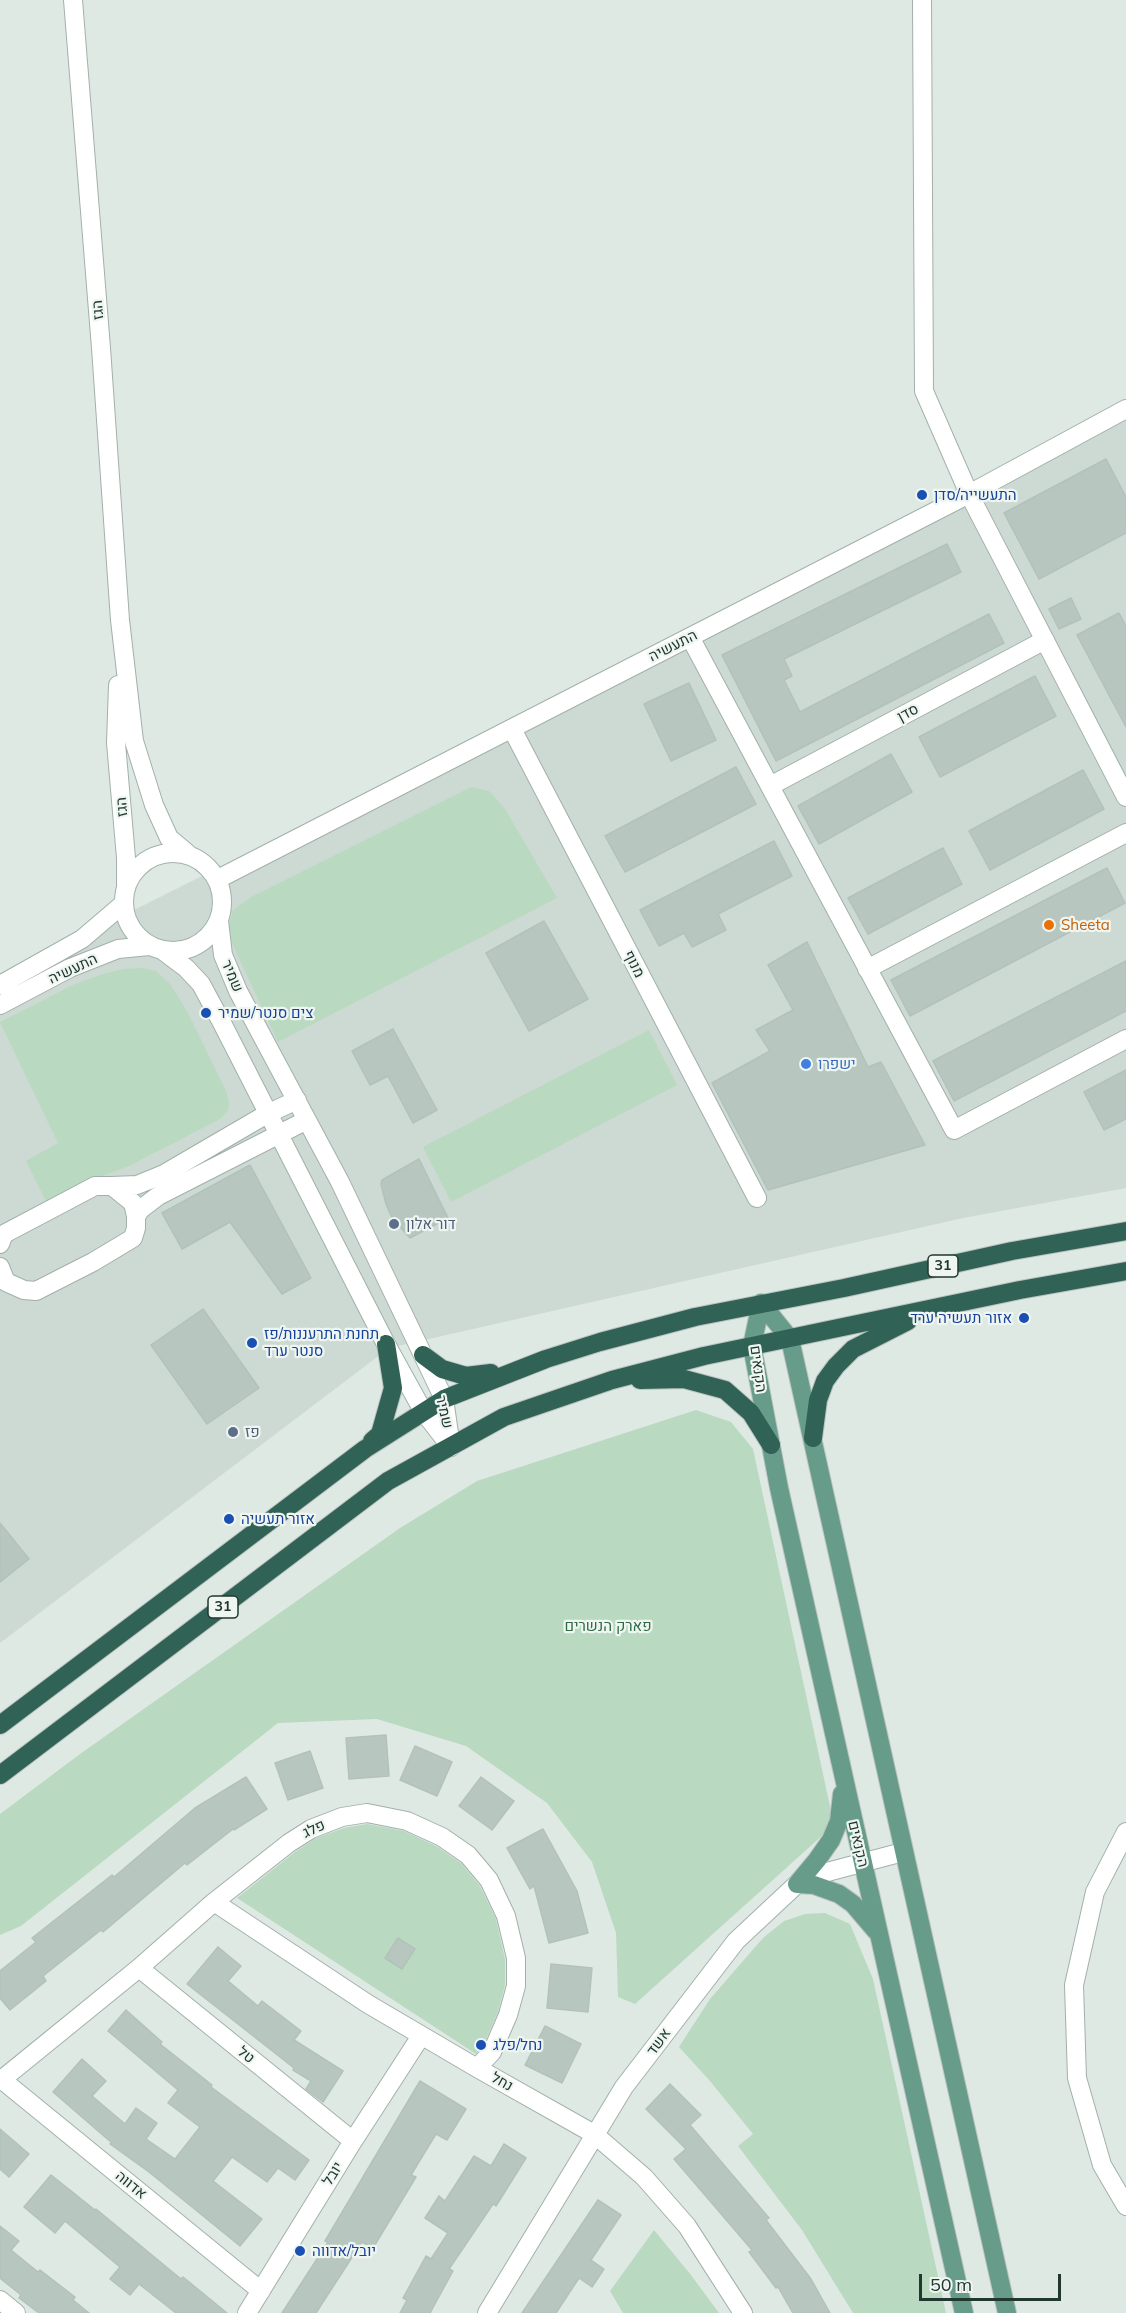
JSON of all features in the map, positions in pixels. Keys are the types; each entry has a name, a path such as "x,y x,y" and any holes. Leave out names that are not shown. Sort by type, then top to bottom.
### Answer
{"highway":[{"name":"31","path":"0,1725 347,1463 444,1399 514,1371 600,1342 695,1317 844,1288 1012,1251 1126,1231"},
{"name":"31","path":"0,1775 388,1481 504,1417 612,1380 704,1356 1020,1290 1126,1271"},
{"path":"813,1438 818,1400 825,1382 836,1366 853,1349 930,1310"},
{"path":"347,1463 380,1434 387,1414 393,1388 386,1344"},
{"path":"423,1355 442,1369 466,1376 514,1371"},
{"path":"612,1380 684,1380 725,1390 751,1413 771,1445"}],"main road":[{"path":"761,1303 790,1339 1007,2313"},
{"name":"הקנאים","path":"761,1303 752,1346 771,1445 964,2313"},
{"path":"797,1884 817,1860 835,1830 842,1802 843,1773"},
{"path":"797,1884 814,1884 839,1894 864,1915 879,1935"}],"street":[{"name":"הגז","path":"73,0 120,620 134,741 154,805 170,838 188,855"},
{"path":"922,0 924,391 969,494 1126,797"},
{"name":"התעשיה","path":"218,879 969,494 1126,409"},
{"name":"הגז","path":"120,620 116,743 126,858 124,895"},
{"path":"690,637 954,1130 1126,1039"},
{"name":"סדן","path":"770,786 1045,640"},
{"name":"מנוף","path":"512,729 757,1198"},
{"path":"867,969 1126,833"},
{"path":"170,852 188,855 208,866 218,879 223,903 219,921 204,941 186,950 156,948 133,931 125,914 124,895 136,869 151,858 170,852"},
{"name":"התעשיה","path":"0,985 82,939 124,895"},
{"name":"שמיר","path":"219,921 223,955 234,983 297,1100 444,1399 451,1447"},
{"name":"התעשיה","path":"0,1005 70,968 118,949 156,948"},
{"name":"שמיר","path":"156,948 186,968 201,984 386,1344 423,1411 451,1447"},
{"path":"0,1244 4,1234 95,1186 137,1185 164,1174 267,1114 297,1100"},
{"path":"136,1216 141,1209 158,1196 307,1120"},
{"path":"0,1267 6,1282 24,1290 36,1291 93,1262 133,1238 136,1216 133,1203 111,1186"},
{"name":"פלג","path":"1,2080 139,1968 214,1902 294,1839 311,1829 342,1818 368,1813 407,1821 442,1837 468,1855 489,1880 506,1916 516,1958 516,1986 508,2015 492,2052 477,2068"},
{"path":"1126,1832 1095,1892 1074,1985 1077,2078 1102,2165 1126,2206"},
{"name":"אשד","path":"487,2313 624,2087 736,1941 797,1884 812,1876 903,1852"},
{"name":"נחל","path":"214,1902 368,2004 594,2134 644,2177 687,2226 743,2313"},
{"name":"טל","path":"139,1968 353,2141"},
{"name":"יובל","path":"247,2313 421,2036"},
{"name":"אדווה","path":"1,2080 261,2291"},
{"path":"0,2300 16,2313"}],"shaded area":[{"path":"1126,414 1126,1188 963,1218 389,1348 0,1643 0,977"}],"green space":[{"path":"471,787 489,791 505,809 557,898 278,1042 232,943 229,925 233,910 251,897"},
{"path":"142,968 156,971 170,984 187,1011 226,1091 228,1111 220,1119 127,1167 81,1183 46,1201 26,1161 58,1143 0,1022 75,984 123,969"},
{"path":"649,1030 677,1085 451,1202 423,1147"},
{"name":"פארק הנשרים","path":"696,1410 731,1422 753,1449 834,1825 635,2004 618,1997 616,1933 592,1862 547,1803 466,1746 377,1719 278,1723 21,1926 0,1935 0,1814 80,1754 400,1528 477,1481"},
{"path":"367,1824 404,1831 436,1846 461,1863 480,1886 496,1919 505,1959 505,1985 498,2012 483,2046 476,2054 237,1898 316,1838 344,1828"},
{"path":"825,1913 850,1924 873,1979 946,2313 853,2313 802,2230 738,2146 753,2134 679,2047 710,1999 763,1938 784,1921 805,1914"},
{"path":"654,2230 719,2313 623,2313 610,2291"}],"building":[{"path":"1106,459 1126,497 1126,533 1039,579 1004,513"},
{"path":"947,544 961,572 784,659 792,676 784,680 800,712 989,614 1004,643 776,761 722,655"},
{"path":"1071,598 1081,619 1059,629 1049,609"},
{"path":"1119,613 1126,626 1126,727 1077,635"},
{"path":"1035,676 1056,716 940,777 919,737"},
{"path":"689,683 716,740 671,761 644,704"},
{"path":"891,754 912,792 819,844 798,806"},
{"path":"736,767 756,804 625,872 605,836"},
{"path":"1083,770 1104,809 990,870 969,831"},
{"path":"774,841 792,876 718,914 726,930 692,947 684,933 659,946 640,910"},
{"path":"943,848 962,884 868,934 848,898"},
{"path":"1107,868 1125,903 910,1016 891,980"},
{"path":"544,921 588,999 529,1031 486,953"},
{"name":"ישפרו","path":"807,942 868,1067 881,1062 925,1145 768,1190 712,1083 770,1051 756,1030 793,1010 768,965"},
{"path":"1126,961 1126,1011 954,1101 933,1061"},
{"path":"393,1029 437,1110 413,1123 388,1076 370,1085 352,1051"},
{"path":"1126,1070 1126,1119 1104,1130 1084,1092"},
{"path":"419,1159 448,1218 410,1238 392,1218 381,1184 382,1180"},
{"path":"250,1165 311,1278 282,1294 230,1222 182,1249 162,1213"},
{"path":"203,1309 259,1388 207,1424 151,1345"},
{"path":"0,1523 29,1559 0,1582"},
{"path":"386,1735 389,1776 349,1779 346,1738"},
{"path":"415,1746 452,1762 437,1796 400,1780"},
{"path":"310,1751 323,1788 288,1800 275,1763"},
{"path":"246,1777 267,1809 233,1829 187,1865 185,1863 103,1932 101,1930 43,1976 46,1981 10,2010 0,1998 0,1971 36,1942 32,1938 112,1875 114,1877 195,1808"},
{"path":"481,1777 514,1801 492,1830 459,1806"},
{"path":"543,1829 577,1891 588,1933 549,1943 534,1886 530,1889 507,1848"},
{"path":"398,1938 415,1949 402,1969 385,1958"},
{"path":"218,1947 241,1966 228,1981 258,2006 262,2001 301,2031 294,2040 343,2071 323,2102 306,2089 311,2081 293,2070 294,2068 187,1984"},
{"path":"551,1964 592,1968 588,2012 547,2008"},
{"path":"126,2010 162,2042 160,2044 212,2085 211,2087 309,2160 295,2180 278,2168 267,2182 232,2157 213,2181 262,2219 240,2246 149,2172 110,2144 112,2143 53,2092 82,2059 106,2081 92,2096 125,2124 136,2108 157,2123 146,2139 175,2159 200,2127 168,2103 178,2090 108,2031"},
{"path":"545,2026 581,2044 562,2083 525,2065"},
{"path":"420,2081 466,2109 447,2140 436,2134 411,2175 416,2177 373,2248 362,2242 316,2313 282,2313 328,2242 325,2241"},
{"path":"670,2084 701,2115 690,2125 769,2218 766,2220 811,2279 830,2313 793,2313 778,2287 776,2288 749,2252 752,2250 674,2159 686,2149 646,2109"},
{"path":"0,2129 29,2154 9,2177 0,2169"},
{"path":"504,2144 526,2158 496,2206 493,2204 449,2269 453,2271 430,2313 400,2313 407,2300 403,2298 426,2256 431,2259 448,2233 425,2218 439,2196 445,2201 474,2156 491,2166"},
{"path":"51,2175 227,2313 176,2313 139,2284 130,2295 110,2279 120,2267 65,2221 55,2233 24,2207"},
{"path":"598,2200 621,2215 591,2260 604,2269 592,2287 579,2278 556,2313 522,2313"},
{"path":"0,2226 19,2241 11,2250 75,2297 73,2300 89,2313 39,2313 19,2298 21,2295 0,2278"}],"place":[{"name":"התעשייה/סדן","path":"922,495"},
{"name":"Sheeta","path":"1049,925"},
{"name":"צים סנטר/שמיר","path":"206,1013"},
{"name":"ישפרו","path":"806,1064"},
{"name":"דור אלון","path":"394,1224"},
{"name":"אזור תעשיה ערד","path":"1024,1318"},
{"name":"תחנת התרעננות/פז סנטר ערד","path":"252,1343"},
{"name":"פז","path":"233,1432"},
{"name":"אזור תעשיה","path":"229,1519"},
{"name":"נחל/פלג","path":"481,2045"},
{"name":"יובל/אדווה","path":"300,2251"}]}
